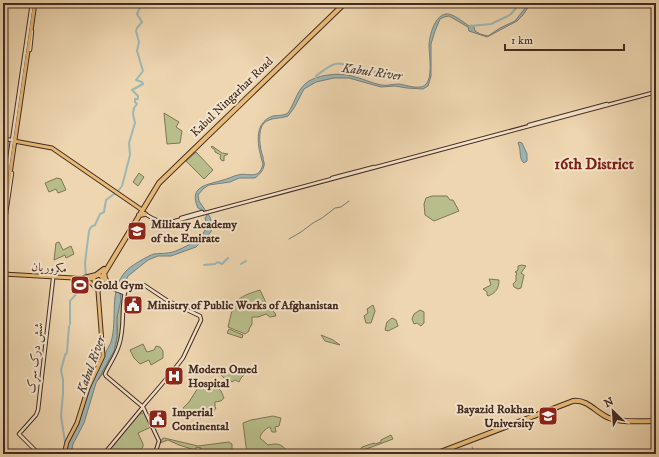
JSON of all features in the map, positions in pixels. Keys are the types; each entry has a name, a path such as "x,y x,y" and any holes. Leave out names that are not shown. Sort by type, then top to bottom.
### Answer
{"highway":[{"name":"Kabul Ningarhar Road","path":"140,211 159,183 344,3"},
{"name":"Kabul Ningarhar Road","path":"101,277 162,177 344,3"},
{"path":"145,205 146,214"},
{"path":"140,211 146,214"},
{"path":"83,280 96,275 105,269"},
{"path":"105,269 104,276 107,285"},
{"path":"435,454 573,400 584,402 608,418"},
{"path":"440,454 573,402 585,404 602,416 616,420 649,424 656,422"},
{"path":"616,420 656,422"}],"main road":[{"path":"3,222 34,3"},
{"path":"146,214 162,221 201,214 656,92"},
{"path":"3,140 42,146 54,151 140,211"},
{"path":"3,202 14,142"},
{"path":"3,212 14,142"},
{"path":"3,234 14,142"},
{"path":"3,275 83,280 107,285 124,292 137,286 144,286 164,299 200,318 182,357 103,454"},
{"name":"مکروریان","path":"3,275 83,280 94,278"},
{"path":"64,454 67,442 78,423 90,382 103,356 98,291 94,278 101,277"},
{"path":"98,291 101,277"},
{"path":"101,277 107,285"},
{"name":"شش درک سړک","path":"39,454 19,435 36,415 38,410 53,279"},
{"path":"83,280 92,284 98,291"},
{"path":"98,291 102,286 107,285"},
{"path":"124,292 120,344 105,372 105,375 143,406"},
{"path":"124,292 123,332 121,344 106,374 143,406 159,439 155,454"}],"green space":[{"path":"164,113 179,122 176,127 182,131 180,143 167,144"},
{"path":"212,146 222,153 228,154 224,156 224,161 221,160 221,155 215,152 215,150 211,147"},
{"path":"196,152 213,170 204,179 186,161"},
{"path":"139,173 144,177 138,186 133,182"},
{"path":"57,178 61,179 66,190 58,193 56,189 49,192 45,183"},
{"path":"432,196 447,196 450,200 453,200 459,211 434,221 425,215 424,204 426,198"},
{"path":"59,242 63,250 71,246 74,254 66,258 65,255 54,260 56,243"},
{"path":"518,266 526,266 521,273 524,275 521,288 518,289 514,287 513,284 516,281 517,273 515,272 518,270"},
{"path":"489,279 499,280 499,283 495,292 488,296 487,292 483,289 491,285"},
{"path":"260,290 268,307 275,313 276,316 270,317 266,314 258,317 252,317 252,324 249,331 245,334 228,327 236,302 240,298"},
{"path":"120,293 123,295 120,339 106,370 98,380 112,354 116,343 117,312 120,301"},
{"path":"373,305 375,311 371,323 366,323 364,316 368,313 367,309"},
{"path":"420,310 424,312 424,323 421,326 417,323 414,324 412,319 414,314"},
{"path":"392,318 396,320 398,326 388,331 385,330 387,322"},
{"path":"229,329 243,335 242,338 227,333"},
{"path":"321,335 333,340 340,345 325,341"},
{"path":"143,344 147,352 154,350 156,346 160,347 163,351 163,358 151,365 149,360 140,364 134,358 130,350"},
{"path":"241,368 248,371 239,382 235,380 232,382 229,379 226,380 221,375 220,371 222,370 230,374 233,372 239,372"},
{"path":"201,383 218,388 224,398 221,401 215,402 216,408 211,415 209,414 200,418 195,415 190,415 183,408 189,402"},
{"path":"144,412 151,427 138,433 143,444 143,447 139,453 105,454 139,413 141,414"},
{"path":"273,416 281,418 279,426 275,427 276,432 272,432 270,427 264,431 260,438 268,445 281,445 291,454 247,454 243,423"},
{"path":"391,435 393,439 361,451 360,450 362,447 381,442 381,440"},
{"path":"164,438 198,446 229,442 232,444 232,454 208,454 200,451 201,448 196,447 195,450 168,440 160,443"}],"water":[{"path":"529,3 531,3 517,21 487,37 469,31 468,27 449,16 440,19 431,44 431,76 428,86 423,89 395,86 381,87 349,78 334,78 316,82 304,89 288,116 264,123 260,130 264,165 263,170 255,178 239,178 230,182 209,185 198,195 199,201 210,217 213,228 210,233 196,247 171,256 158,256 148,260 128,276 120,293 121,300 117,317 117,337 114,351 96,383 84,423 73,444 71,454 67,454 67,450 65,454 67,444 79,423 90,384 111,342 114,324 115,296 120,279 128,269 144,259 154,254 168,253 178,250 193,242 202,234 207,225 205,218 207,215 204,211 198,208 195,195 197,191 205,185 225,180 236,175 253,175 259,172 263,164 258,144 258,137 259,130 266,119 288,113 302,87 309,81 320,76 334,74 347,75 381,85 399,84 420,87 425,85 428,82 430,70 430,37 436,21 439,18 447,14 453,15 469,26 472,25 475,31 480,34 488,36 515,21"},
{"path":"519,142 522,143 527,154 527,161 524,163 521,157"}],"waterway":[{"path":"118,191 122,186 130,155 129,143 135,123 133,114 134,108 137,104 135,99 138,99 138,96 132,90 143,84 142,82 136,80 143,71 137,51 139,42 136,31 142,22 137,14 140,7 138,3"},
{"path":"470,26 491,24 511,14 520,3"},
{"name":"Kabul River","path":"316,79 316,76 325,69 338,64 346,64 358,69 375,72 380,71"},
{"path":"86,277 85,263 89,231 91,227 95,225 100,214 104,212 106,200 114,194"},
{"path":"289,239 335,208 341,207 349,201"},
{"path":"204,265 215,264 218,262 222,264 228,258"},
{"path":"241,264 246,261"},
{"path":"70,324 70,301 85,287 86,283"},
{"path":"65,442 61,416 63,393 61,370 67,352 69,326"},
{"path":"472,447 475,454"}],"place":[{"name":"Military Academy of the Emirate","path":"137,231"},
{"name":"Gold Gym","path":"80,285"},
{"name":"Ministry of Public Works of Afghanistan","path":"133,305"},
{"name":"Modern Omed Hospital","path":"174,376"},
{"name":"Bayazid Rokhan University","path":"548,416"},
{"name":"Imperial Continental","path":"158,419"}],"district":[{"name":"16th District","path":"594,164"}]}
